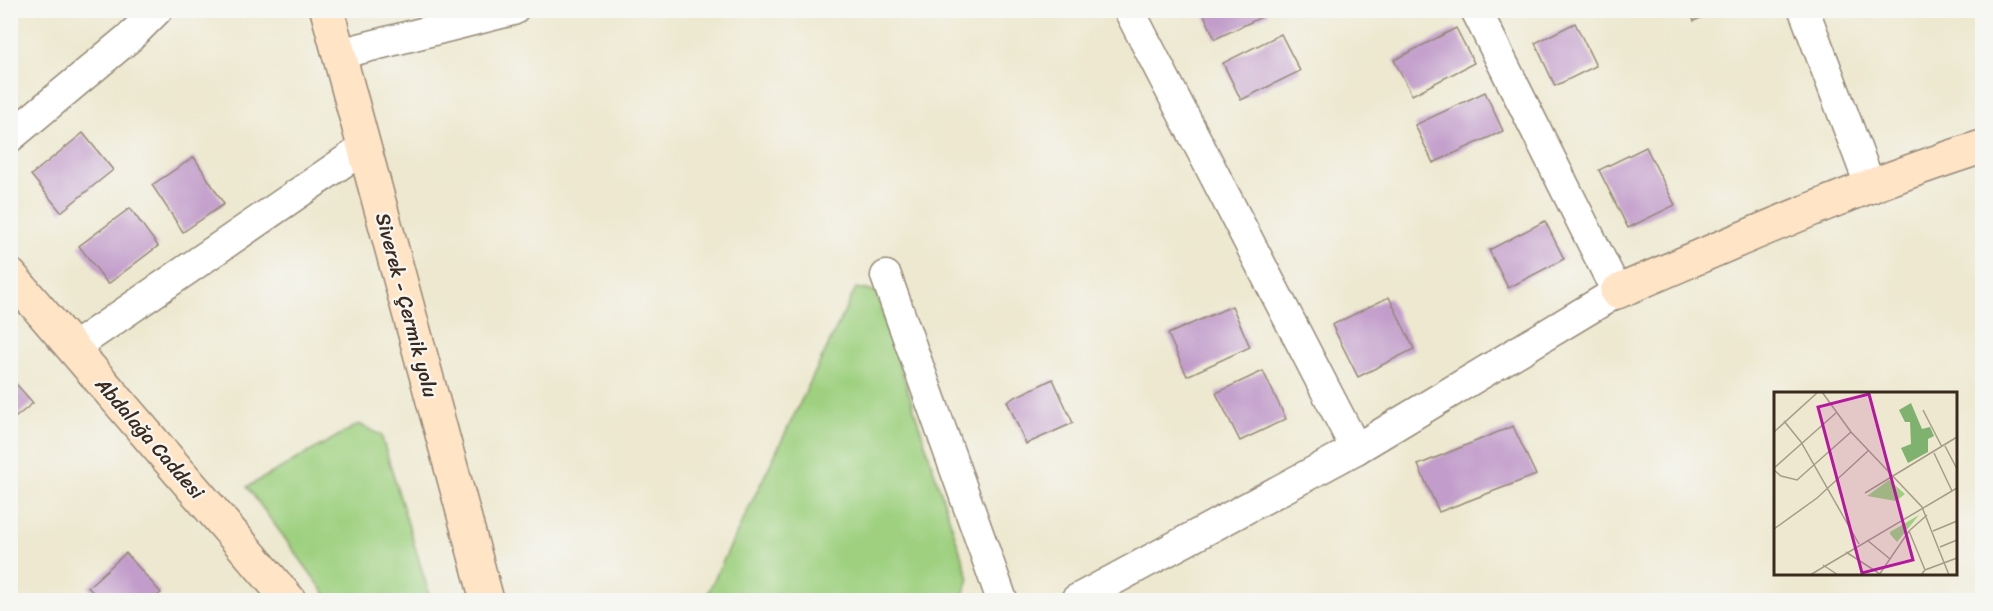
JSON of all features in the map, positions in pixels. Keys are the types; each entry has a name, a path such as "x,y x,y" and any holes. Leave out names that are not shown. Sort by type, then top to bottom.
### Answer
{"street":[{"path":"10,137 130,37 157,10"},
{"name":"Siverek - Çermik yolu","path":"327,10 487,600"},
{"path":"339,54 513,10"},
{"path":"1130,10 1356,449"},
{"path":"1476,10 1617,292"},
{"path":"1804,10 1871,188"},
{"path":"1076,600 1356,449 1617,292 1752,234 1983,147"},
{"path":"73,348 364,148"},
{"name":"Abdalağa Caddesi","path":"10,275 289,600"},
{"path":"886,276 1002,600"}],"green space":[{"path":"856,288 876,292 969,579 961,600 711,600 708,592"},
{"path":"359,424 381,435 431,600 330,600 247,487"}],"building":[{"path":"1202,10 1266,10 1268,14 1215,39"},
{"path":"1689,10 1716,10 1694,21"},
{"path":"1575,23 1596,66 1555,86 1535,43"},
{"path":"1456,28 1474,63 1412,95 1394,60"},
{"path":"1281,34 1300,71 1241,100 1223,63"},
{"path":"1485,92 1503,131 1433,163 1415,125"},
{"path":"83,133 113,170 61,212 31,175"},
{"path":"1646,147 1675,205 1628,228 1599,170"},
{"path":"194,157 224,204 183,232 152,185"},
{"path":"130,208 158,246 108,284 79,246"},
{"path":"1545,221 1564,259 1508,288 1489,250"},
{"path":"1389,297 1414,349 1358,377 1332,325"},
{"path":"1232,306 1250,347 1187,376 1168,334"},
{"path":"1263,371 1286,419 1240,441 1216,393"},
{"path":"10,377 33,403 10,422"},
{"path":"1053,379 1073,423 1026,444 1007,401"},
{"path":"1513,426 1536,475 1439,512 1418,465"},
{"path":"126,553 161,593 152,600 100,600 88,587"}]}
